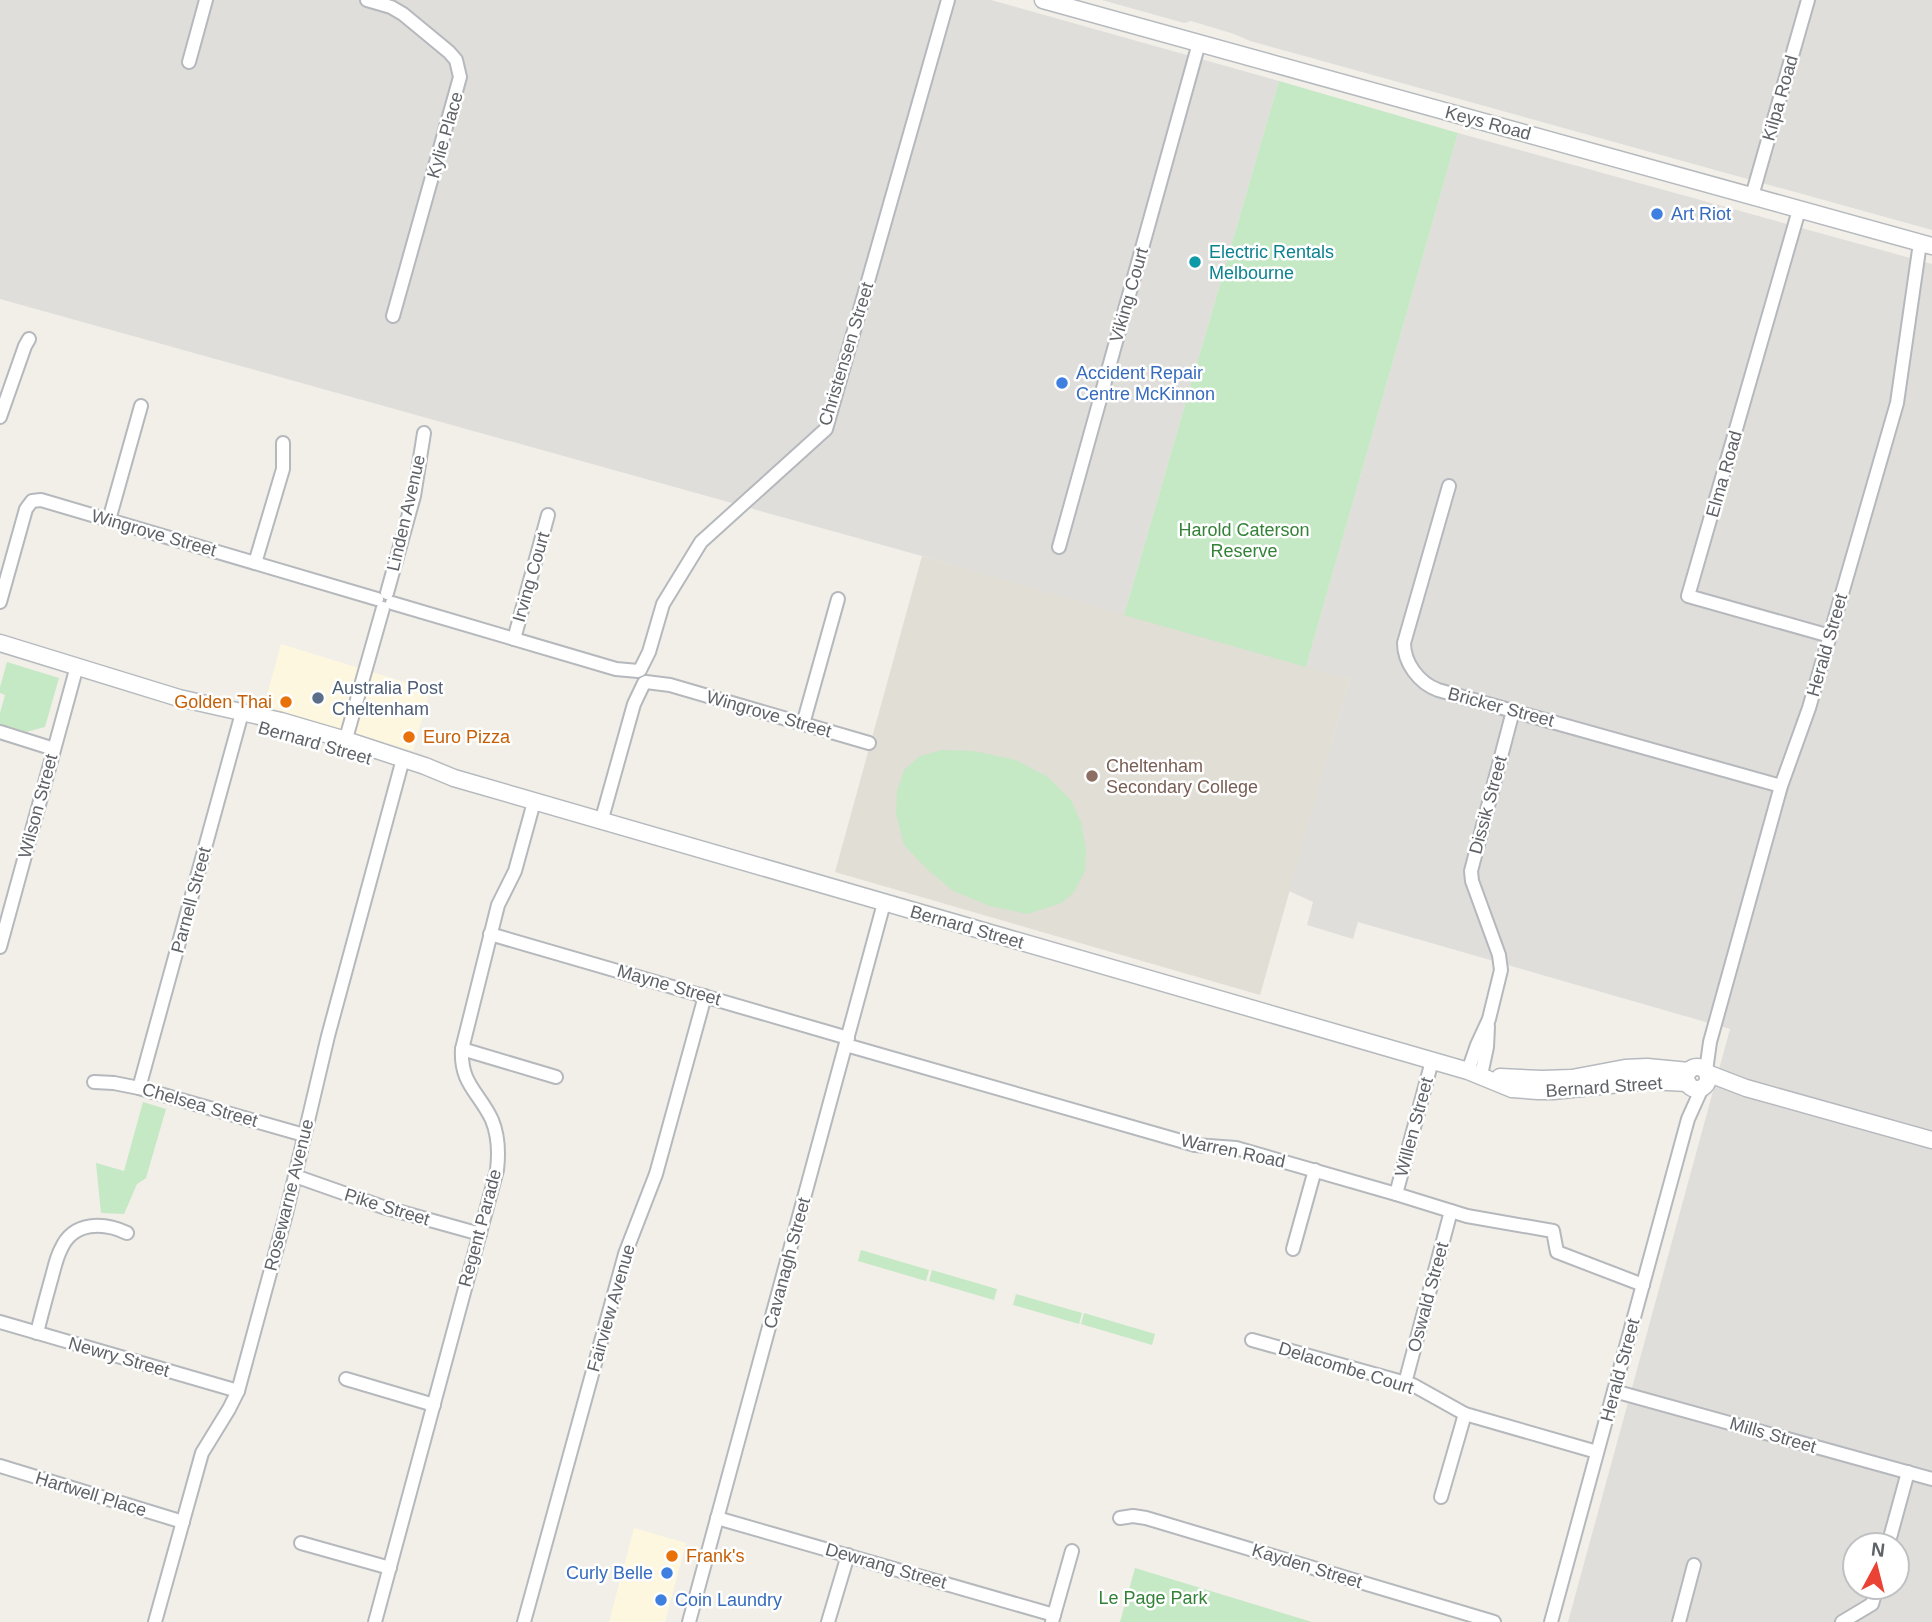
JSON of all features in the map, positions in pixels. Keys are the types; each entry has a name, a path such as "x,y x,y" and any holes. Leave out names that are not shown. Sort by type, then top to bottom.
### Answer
{"street":[{"path":"189,62 206,0"},
{"name":"Kylie Place","path":"367,0 398,10 422,29 456,60 460,77 393,316"},
{"name":"Christensen Street","path":"601,822 663,604 701,542 826,429 948,0"},
{"name":"Keys Road","path":"1043,0 1926,244"},
{"name":"Kilpa Road","path":"1752,196 1808,0"},
{"name":"Viking Court","path":"1059,547 1199,43"},
{"name":"Elma Road","path":"1799,210 1688,596 1830,636"},
{"name":"Herald Street","path":"1551,1622 1698,1078 1781,786 1809,708 1897,403 1926,244"},
{"path":"0,417 29,339"},
{"path":"109,520 141,406"},
{"name":"Linden Avenue","path":"344,745 414,496 424,433"},
{"path":"255,563 283,469 283,443"},
{"name":"Bricker Street","path":"1449,486 1405,638 1405,654 1420,678 1431,687 1781,786"},
{"name":"Wingrove Street","path":"0,602 26,509 32,501 46,501 869,743"},
{"name":"Irving Court","path":"513,639 548,515"},
{"path":"803,724 838,598"},
{"name":"Bernard Street","path":"0,643 179,698 211,712 241,717 286,733 344,745 601,822 1474,1073 1542,1079 1572,1078 1625,1068 1647,1067 1746,1088 1932,1140"},
{"name":"Wilson Street","path":"0,947 6,904 77,666"},
{"name":"Dissik Street","path":"1474,1073 1476,1045 1489,1019 1501,963 1472,881 1471,871 1513,710"},
{"name":"Parnell Street","path":"139,1088 241,717"},
{"path":"0,732 21,738 44,736 55,744"},
{"name":"Rosewarne Avenue","path":"155,1622 202,1453 238,1391 286,1214 325,1049 402,764"},
{"name":"Regent Parade","path":"374,1622 497,1170 499,1150 495,1129 465,1077 461,1049 500,899 515,871 534,802"},
{"name":"Cavanagh Street","path":"689,1622 884,903"},
{"name":"Mayne Street","path":"490,934 705,996 847,1041"},
{"name":"Fairview Avenue","path":"524,1622 625,1254 656,1174 705,996"},
{"name":"Warren Road","path":"847,1041 1195,1145 1236,1148 1467,1216 1553,1231 1557,1252 1643,1285"},
{"path":"461,1049 556,1077"},
{"name":"Willen Street","path":"1396,1194 1433,1061"},
{"name":"Chelsea Street","path":"94,1082 139,1088 304,1135"},
{"path":"1293,1249 1315,1171"},
{"name":"Pike Street","path":"295,1176 383,1207 480,1234"},
{"name":"Oswald Street","path":"1405,1383 1451,1211"},
{"path":"37,1333 58,1256 65,1241 77,1230 94,1225 110,1226 127,1233"},
{"name":"Newry Street","path":"0,1322 238,1391"},
{"name":"Delacombe Court","path":"1252,1340 1405,1383 1465,1415 1597,1452"},
{"path":"346,1379 433,1405"},
{"name":"Mills Street","path":"1614,1391 1932,1479"},
{"path":"1441,1497 1465,1415"},
{"name":"Hartwell Place","path":"0,1466 183,1522"},
{"path":"1892,1531 1908,1472"},
{"name":"Dewrang Street","path":"717,1518 1053,1618"},
{"name":"Kayden Street","path":"1120,1518 1146,1518 1494,1622"},
{"path":"301,1543 390,1567"},
{"path":"1053,1618 1073,1551"},
{"path":"828,1622 848,1555"},
{"path":"1679,1622 1694,1565"},
{"path":"1842,1622 1873,1601"}],"shaded area":[{"path":"0,0 991,0 1279,81 1124,615 922,556 0,299"},
{"path":"1102,0 1932,0 1932,230 1250,41 1191,21 1184,23"},
{"path":"1458,133 1932,264 1932,1622 1568,1622 1730,1029 1358,922 1353,939 1307,925 1313,902 1289,891 1350,679 1306,667"},
{"name":"Cheltenham Secondary College","path":"922,556 1350,679 1260,995 835,872"},
{"path":"281,644 430,690 413,751 264,706"},
{"path":"634,1528 686,1543 665,1622 609,1622"}],"green space":[{"name":"Harold Caterson Reserve","path":"1279,81 1458,133 1306,667 1124,615"},
{"path":"7,662 59,678 45,727 26,732 0,724 5,695 0,693 0,687"},
{"path":"942,750 974,751 1016,760 1048,777 1071,800 1081,822 1086,850 1085,871 1074,892 1062,903 1027,914 990,906 953,891 904,845 896,813 897,791 904,770 920,756"},
{"path":"143,1102 166,1109 146,1178 137,1184 124,1214 101,1213 96,1163 124,1171"},
{"path":"861,1250 929,1270 926,1281 858,1261"},
{"path":"932,1270 997,1289 994,1300 929,1281"},
{"path":"1016,1294 1082,1313 1079,1324 1013,1305"},
{"path":"1084,1313 1155,1334 1152,1345 1081,1324"},
{"name":"Le Page Park","path":"1135,1568 1312,1622 1120,1622"}],"place":[{"name":"Art Riot","path":"1657,214"},
{"name":"Electric Rentals Melbourne","path":"1195,262"},
{"name":"Accident Repair Centre McKinnon","path":"1062,383"},
{"name":"Australia Post Cheltenham","path":"318,698"},
{"name":"Golden Thai","path":"286,702"},
{"name":"Euro Pizza","path":"409,737"},
{"name":"Cheltenham Secondary College","path":"1092,776"},
{"name":"Frank's","path":"672,1556"},
{"name":"Curly Belle","path":"667,1573"},
{"name":"Coin Laundry","path":"661,1600"}]}
